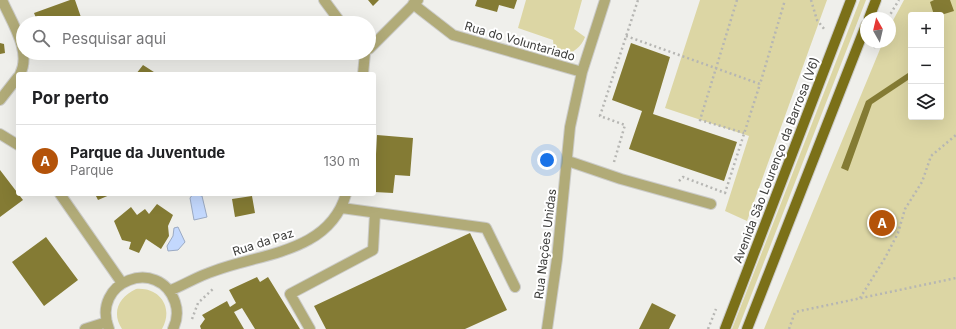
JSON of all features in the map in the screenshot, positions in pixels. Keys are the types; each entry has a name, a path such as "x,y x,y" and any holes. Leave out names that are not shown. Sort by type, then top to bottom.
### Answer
{"main road":[{"name":"Avenida São Lourenço da Barrosa (V6)","path":"725,329 851,0"},
{"path":"872,12 876,0"},
{"path":"747,329 860,40"}],"street":[{"path":"2,0 16,32"},
{"path":"324,0 336,16"},
{"name":"Rua Nações Unidas","path":"547,329 557,259 568,161 570,127 582,72 605,0"},
{"path":"874,12 882,0"},
{"path":"376,41 415,2"},
{"name":"Rua do Voluntariado","path":"415,2 453,35 582,72"},
{"path":"21,72 23,60"},
{"path":"363,72 364,60"},
{"path":"0,100 16,80"},
{"path":"0,134 16,144"},
{"path":"568,161 621,179 711,204"},
{"path":"61,196 122,283"},
{"name":"Rua da Paz","path":"169,291 214,271 280,252 308,240 326,228 342,208 345,196"},
{"path":"342,208 486,228 514,287"},
{"path":"310,329 290,294 373,250 374,213"},
{"path":"85,329 108,326 106,307 108,300 116,288 122,283 136,278 144,278 158,282 169,291 176,305 177,312 173,329"}],"path":[{"path":"613,168 625,125 600,116 638,0"},
{"path":"737,0 700,120 744,133"},
{"path":"678,182 683,177 725,193 785,0"},
{"path":"812,0 817,20 825,31"},
{"path":"892,12 899,0"},
{"path":"626,36 760,84"},
{"path":"860,298 885,258 898,233 905,210 922,182 931,156 956,135"},
{"path":"789,329 795,312 956,278"},
{"path":"191,324 198,303 212,288 219,285"}],"shaded area":[{"path":"526,0 582,0 574,29 585,37 580,46 568,54 558,53 554,51 553,40 518,28"},
{"path":"700,0 827,0 747,221 725,211 749,136 665,108"},
{"path":"860,0 866,0 860,12 860,15 738,329 732,329"},
{"path":"904,0 956,0 956,329 764,329 881,48 896,48 896,15"},
{"path":"136,289 152,291 162,300 166,314 162,329 122,329 117,317 118,306 125,296"}],"water":[{"path":"192,196 202,196 207,217 194,220 190,198"},
{"path":"178,227 185,242 178,250 168,251 167,246 173,236 174,228"}],"building":[{"path":"70,0 75,0 81,16 35,16 34,13"},
{"path":"368,0 379,0 373,6"},
{"path":"477,0 517,0 514,9 499,5 497,12 475,6"},
{"path":"934,0 950,0 954,11 944,14 944,12 933,12 930,2"},
{"path":"0,43 4,44 5,53 0,54"},
{"path":"631,43 670,57 653,114 737,142 724,181 629,149 642,111 612,100"},
{"path":"143,65 154,72 138,72"},
{"path":"908,73 908,80 872,104 848,171 841,168 866,101"},
{"path":"377,135 413,138 410,176 395,175 393,193 376,192"},
{"path":"0,170 16,191 16,196 20,196 23,200 0,217"},
{"path":"96,196 107,196 98,200"},
{"path":"252,196 255,213 235,217 232,199"},
{"path":"157,204 173,215 168,226 169,236 161,249 146,239 139,253 129,249 131,242 122,240 114,221 131,207 137,215 145,209 149,214"},
{"path":"470,233 507,310 465,329 326,329 314,306"},
{"path":"46,237 78,280 44,306 12,262"},
{"path":"257,277 260,282 268,277 300,329 255,329 242,308 234,312 244,329 201,329 200,326 205,319 202,315 227,301 230,307 236,303 229,290"},
{"path":"652,303 676,315 669,329 639,329"}],"place":[{"name":"Parque da Juventude","path":"882,223"}]}
